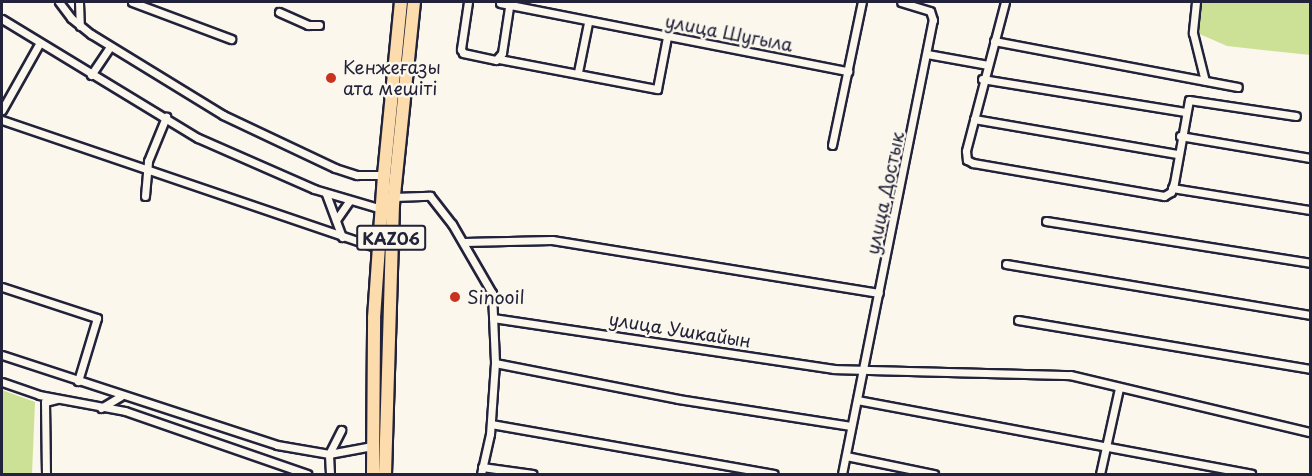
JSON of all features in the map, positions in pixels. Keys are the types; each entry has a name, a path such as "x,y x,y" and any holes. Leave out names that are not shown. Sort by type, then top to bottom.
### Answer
{"highway":[{"name":"KАZ06","path":"385,474 387,204 384,176 401,2"},
{"name":"KАZ06","path":"373,474 379,248 414,2"}],"street":[{"path":"59,2 80,26 110,47 223,115 292,150 357,175 384,176"},
{"path":"80,2 80,26"},
{"path":"132,2 231,39"},
{"path":"468,2 461,40 463,53 578,72 657,89 667,37"},
{"path":"832,146 862,2"},
{"name":"улица Достык","path":"842,474 933,20 930,11 901,2"},
{"path":"1005,2 982,80 966,151 967,160 973,163 1164,196 1172,188 1180,136 1189,100 1296,116"},
{"path":"1196,2 1192,33 1205,81"},
{"name":"улица Шугыла","path":"500,3 509,7 588,23 848,71"},
{"path":"499,59 509,7"},
{"path":"279,12 308,25 319,25"},
{"path":"2,19 91,75 228,152 324,192 350,200 387,204 430,196 464,242 492,293 495,363 491,424 481,471 533,474"},
{"path":"578,72 588,23"},
{"path":"994,41 1239,87"},
{"path":"2,110 39,44"},
{"path":"91,75 110,47"},
{"path":"927,54 988,65"},
{"path":"80,68 98,64"},
{"path":"982,80 1185,112"},
{"path":"145,196 148,161 166,117"},
{"path":"974,119 1177,154"},
{"path":"2,120 148,172 379,248"},
{"path":"1180,136 1311,158"},
{"path":"1172,188 1311,210"},
{"path":"324,192 331,199 342,237"},
{"path":"336,220 350,200"},
{"path":"1046,220 1311,263"},
{"path":"464,242 552,240 879,293"},
{"path":"1006,264 1311,315"},
{"path":"2,287 97,318 78,381"},
{"name":"улица Ушкайын","path":"493,318 677,348 862,372 1070,375 1311,432"},
{"path":"1018,320 1311,369"},
{"path":"2,354 121,396 277,445 329,454 372,446"},
{"path":"495,363 678,399 851,426"},
{"path":"2,382 99,409 124,411 203,436 236,452 307,474"},
{"path":"1100,474 1119,388"},
{"path":"99,409 121,396"},
{"path":"46,474 45,402 58,398"},
{"path":"857,400 1251,474"},
{"path":"491,424 774,474"},
{"path":"330,474 329,454 341,430"},
{"path":"846,456 934,474"}],"green space":[{"path":"1199,2 1310,2 1310,55 1227,46 1195,32"},
{"path":"402,233 408,236 381,290 375,286"},
{"path":"386,235 382,474 379,474 378,367"},
{"path":"2,390 35,402 32,474 2,474"}],"place":[{"name":"Кенжеғазы ата мешіті","path":"331,78"},
{"name":"Sinooil","path":"455,297"}]}
